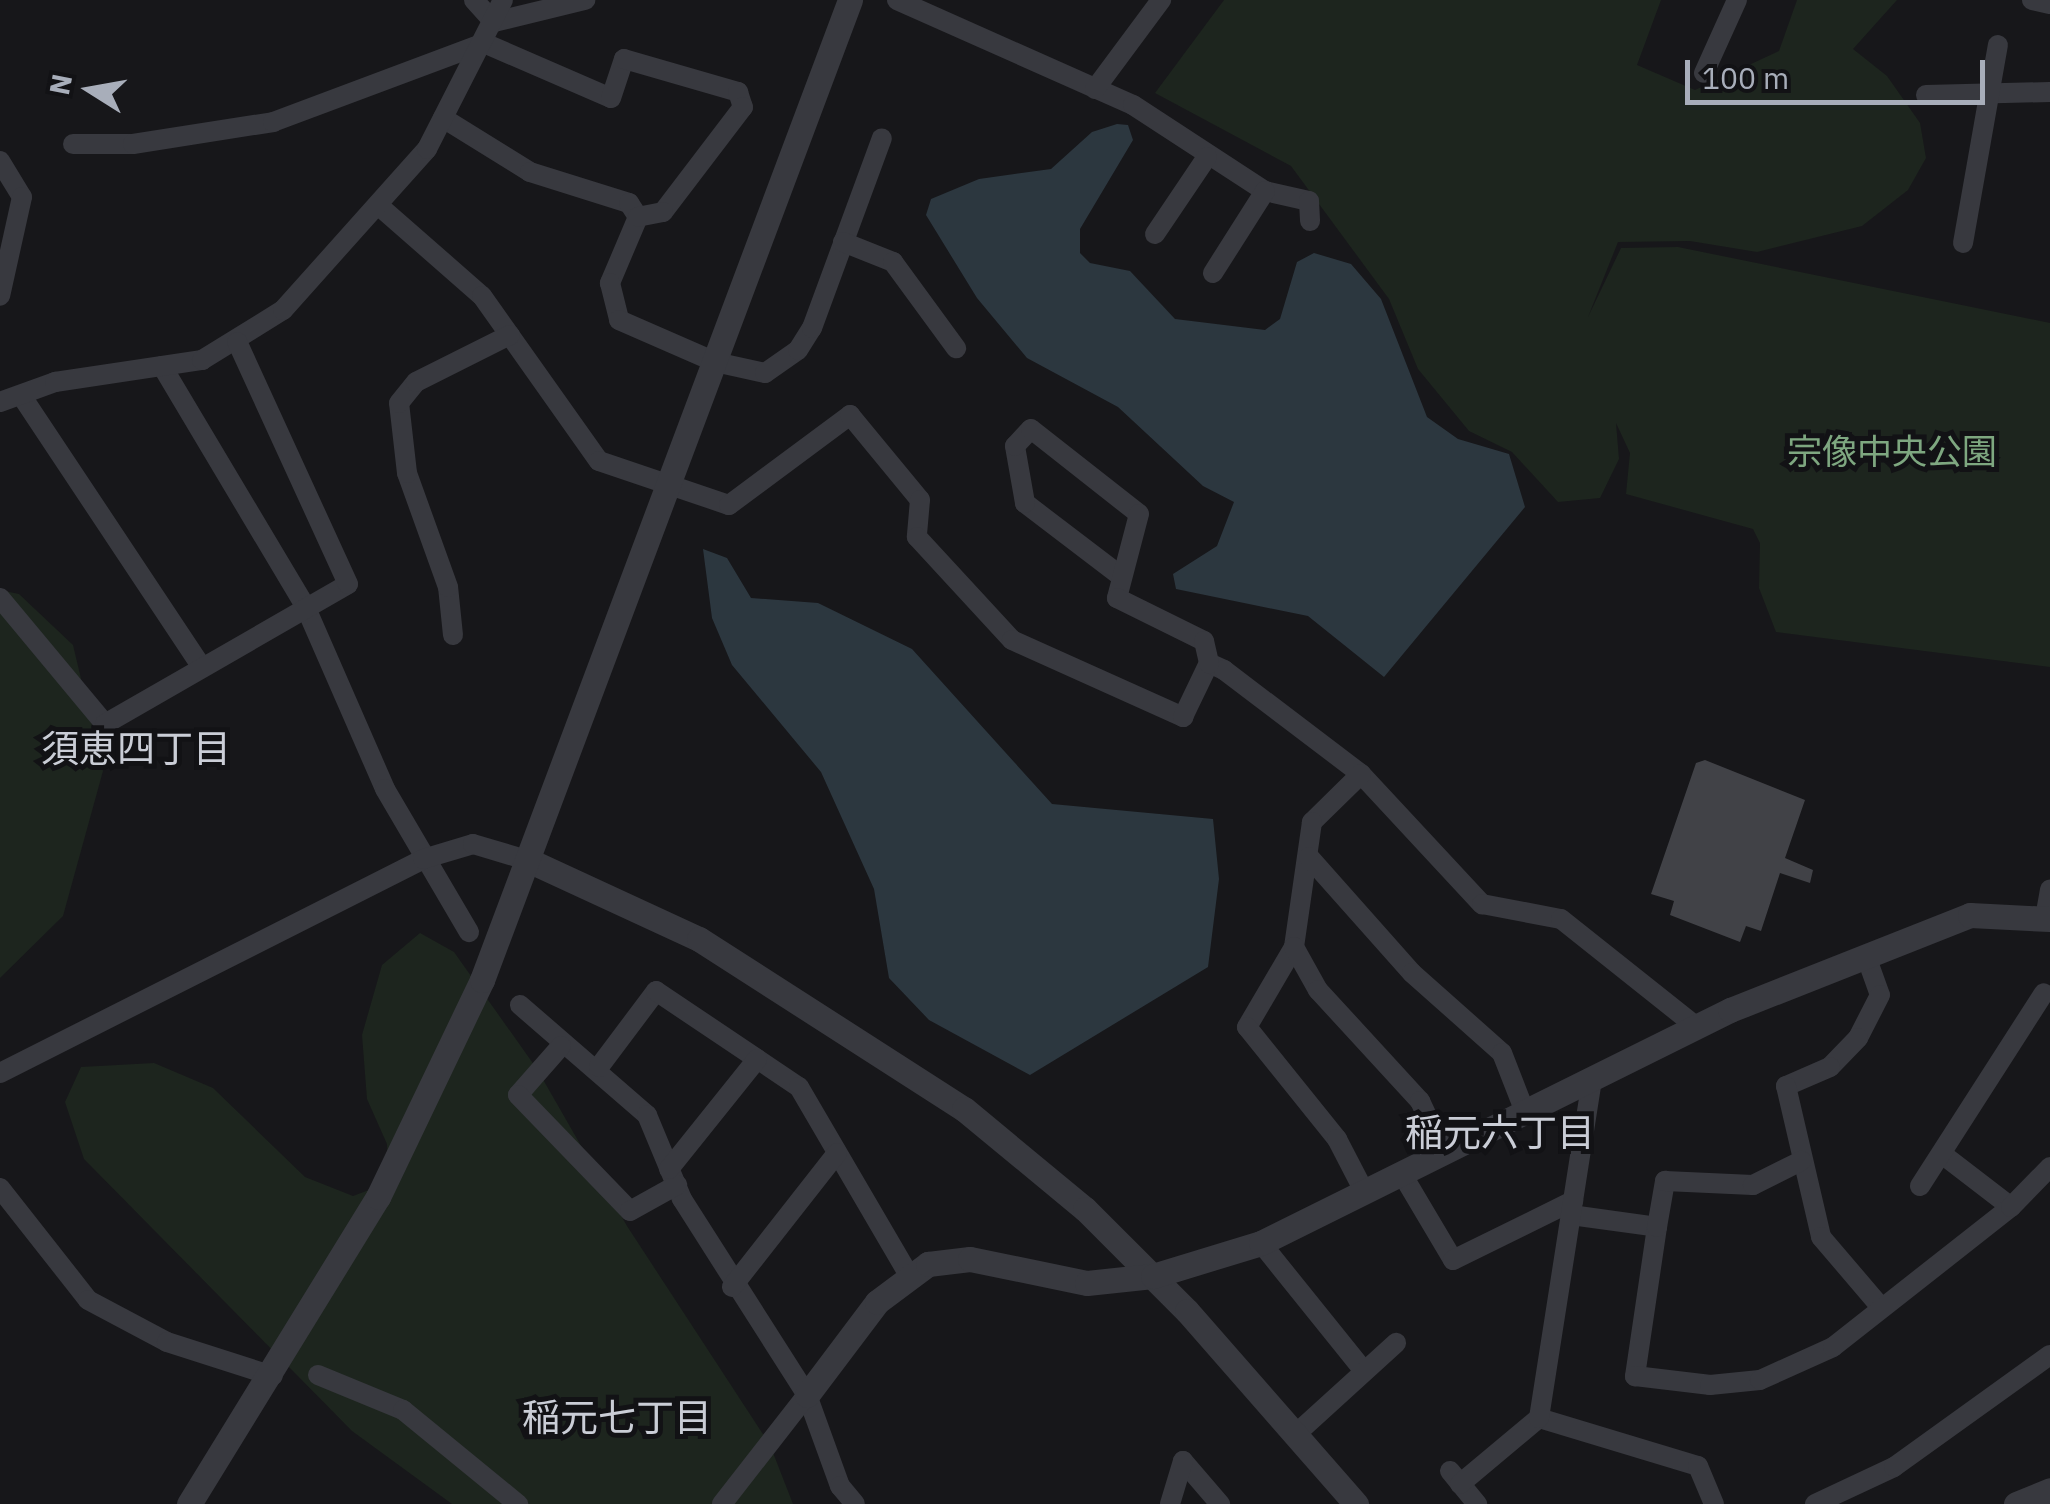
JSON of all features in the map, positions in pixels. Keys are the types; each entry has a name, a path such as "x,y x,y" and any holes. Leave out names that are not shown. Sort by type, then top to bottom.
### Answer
{"street":[{"path":"474,0 494,22"},
{"path":"0,402 55,382 202,360 237,342 283,310 378,205 443,118 504,0"},
{"path":"494,22 585,0"},
{"path":"189,1504 273,1376 378,1198 530,861 850,0"},
{"path":"898,0 946,9 1095,88 1134,104 1266,192 1309,201 1310,221"},
{"path":"1095,88 1161,0"},
{"path":"1704,73 1737,0"},
{"path":"2032,0 2050,4"},
{"path":"73,144 172,140 273,122 484,43 610,98 624,60 738,92 744,106 662,212 638,217"},
{"path":"1963,243 1998,46"},
{"path":"1926,95 2050,92"},
{"path":"443,118 497,156 630,203 638,217"},
{"path":"638,217 610,283 620,320 716,362 765,373 798,350 882,138"},
{"path":"1155,234 1208,156"},
{"path":"0,161 22,197 0,296"},
{"path":"1213,273 1266,192"},
{"path":"378,205 482,296 584,450 615,469 739,502 850,415 920,500 917,537 1012,640 1183,717 1209,663 1204,640 1117,598 1139,514 1031,428 1015,446 1024,502 1122,577"},
{"path":"843,242 893,262 956,348"},
{"path":"453,635 448,587 407,473 398,403 416,382 510,334"},
{"path":"0,598 104,724 348,584 237,342"},
{"path":"162,366 306,608 423,859 469,932"},
{"path":"22,395 201,666"},
{"path":"1209,663 1362,774 1482,904 1562,918 1698,1027"},
{"path":"1362,774 1312,822 1294,947 1247,1027 1248,1038 1337,1139 1364,1191"},
{"path":"0,1073 423,859 473,844 530,861 699,940 890,1056 1025,1157 1153,1276 1297,1433 1356,1504"},
{"path":"1308,857 1412,973 1502,1053 1525,1112"},
{"path":"722,1504 907,1272 960,1258 1064,1283 1153,1276 1261,1243 1698,1027 1866,956 1970,915 2048,918 2050,889"},
{"path":"1294,947 1318,990 1420,1100 1444,1152"},
{"path":"1866,956 1880,994 1858,1038 1830,1067 1786,1086 1800,1160 1821,1237 1880,1306"},
{"path":"599,1067 656,991 799,1086 907,1272"},
{"path":"1920,1186 2048,991"},
{"path":"520,1005 560,1046 599,1067 647,1115 673,1177 732,1287 806,1395 825,1451 855,1504"},
{"path":"560,1046 518,1095 630,1211 673,1177 757,1059"},
{"path":"1477,1504 1455,1477 1539,1418 1592,1079"},
{"path":"732,1287 837,1153"},
{"path":"1942,1154 2011,1207"},
{"path":"1800,1160 1753,1185 1665,1181 1634,1376 1710,1385 1760,1380 1802,1367 2011,1207 2050,1167"},
{"path":"1402,1174 1453,1260 1572,1208 1657,1228"},
{"path":"0,1188 88,1300 167,1342 273,1376"},
{"path":"1261,1243 1364,1371"},
{"path":"1297,1433 1396,1342"},
{"path":"1815,1504 1894,1467 2050,1354"},
{"path":"318,1375 366,1388 403,1410 518,1504"},
{"path":"1539,1418 1698,1466 1714,1504"},
{"path":"1170,1504 1183,1462 1220,1504"},
{"path":"2016,1504 2050,1490"}],"green space":[{"name":"宗像中央公園","path":"1224,0 1661,0 1637,65 1695,90 1779,51 1797,0 1897,0 1853,49 1887,76 1920,123 1926,158 1908,190 1862,226 1757,252 1690,241 1618,242 1588,317 1621,248 1678,247 2050,323 2050,667 1776,632 1759,588 1760,543 1753,529 1626,494 1630,453 1616,423 1619,459 1600,498 1558,502 1512,452 1469,431 1418,369 1389,299 1291,166 1155,93"},
{"path":"0,590 19,594 73,645 103,771 63,916 0,978"},
{"path":"420,933 454,952 537,1069 627,1226 770,1445 793,1504 452,1504 352,1431 84,1159 65,1102 81,1067 154,1063 213,1088 305,1177 353,1196 377,1187 388,1170 387,1144 367,1099 362,1035 382,965"}],"shaded area":[{"path":"1117,124 1128,125 1133,140 1080,229 1080,253 1090,263 1130,271 1175,319 1265,330 1280,319 1297,262 1314,253 1351,264 1381,299 1427,417 1458,439 1509,454 1525,507 1384,677 1308,616 1176,589 1173,574 1217,546 1234,502 1203,486 1118,407 1027,358 977,298 926,215 931,199 979,179 1051,169 1092,132"},
{"path":"703,549 727,558 751,598 818,603 912,649 1052,804 1213,819 1219,879 1208,967 1030,1075 929,1020 889,978 874,889 821,772 732,665 712,618"}],"building":[{"path":"1705,760 1805,800 1785,858 1813,870 1810,883 1780,873 1761,931 1746,926 1740,942 1670,915 1674,901 1651,894 1696,763"}],"district":[{"name":"須恵四丁目","path":"136,748"},
{"name":"稲元六丁目","path":"1500,1132"},
{"name":"稲元七丁目","path":"617,1417"}]}
